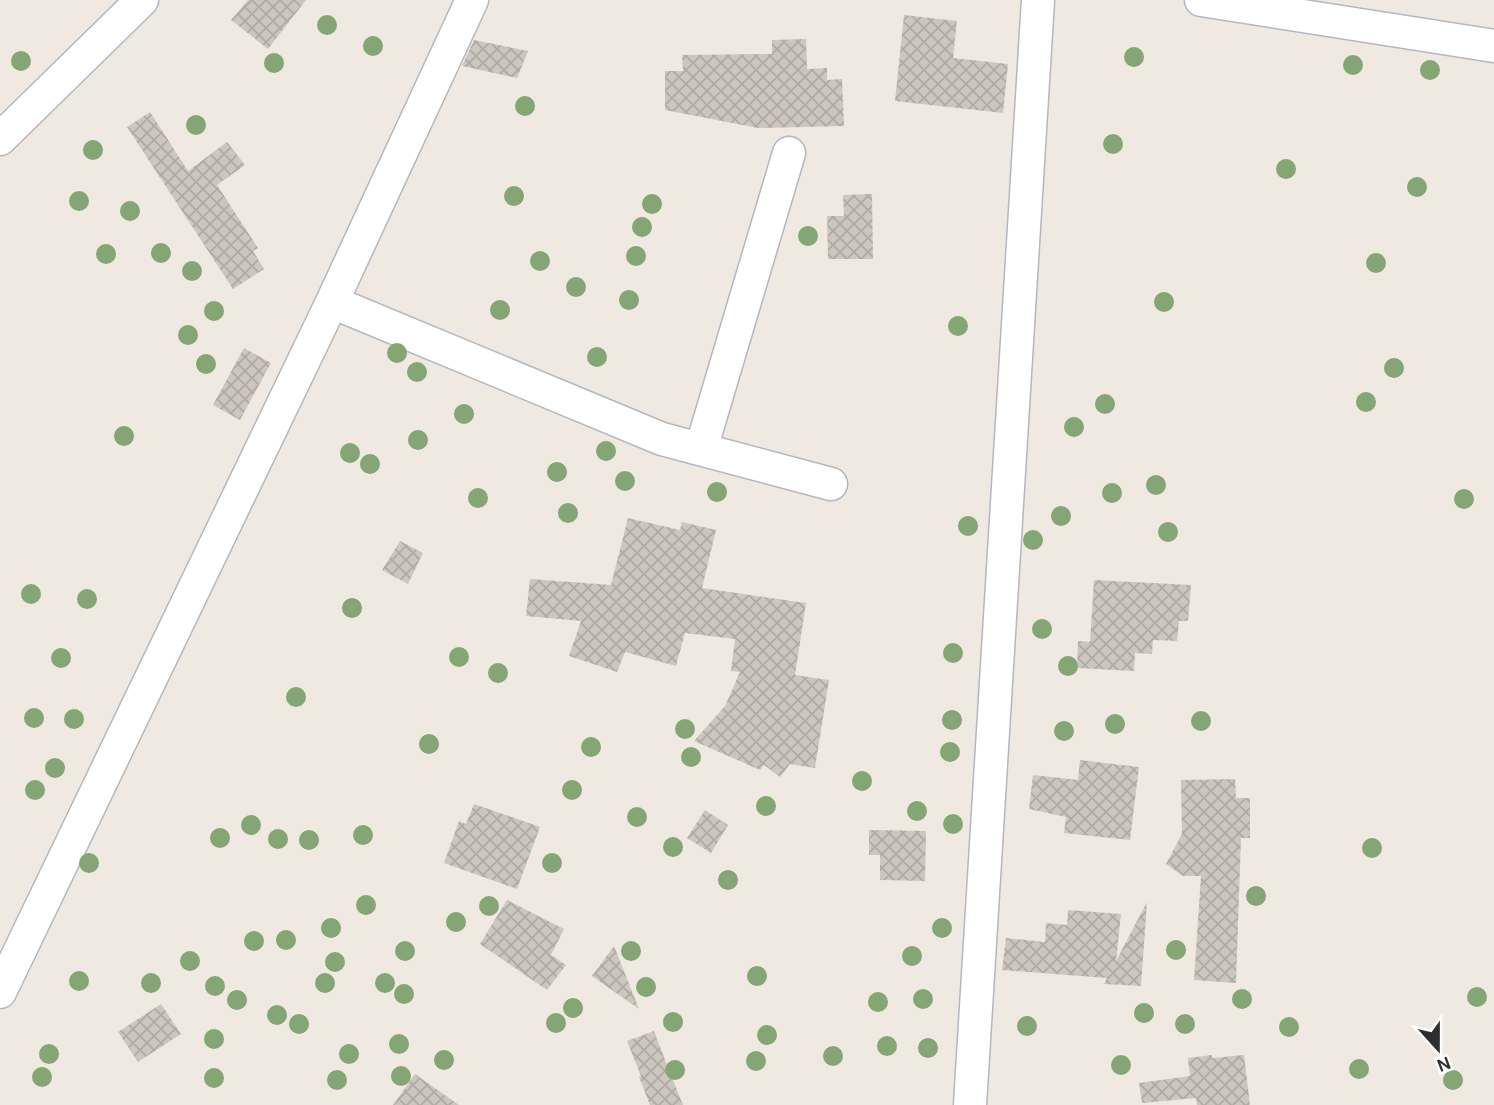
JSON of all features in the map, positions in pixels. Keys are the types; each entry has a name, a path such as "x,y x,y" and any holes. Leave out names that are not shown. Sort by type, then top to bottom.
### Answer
{"street":[{"path":"0,139 142,0"},
{"path":"0,992 332,302 472,0"},
{"path":"970,1105 1038,0"},
{"path":"1201,0 1494,46"},
{"path":"701,449 789,153"},
{"path":"332,302 662,439 831,484"}],"building":[{"path":"248,0 306,0 268,49 231,20"},
{"path":"904,15 957,21 953,58 1008,64 1003,113 895,101"},
{"path":"806,39 807,69 827,68 827,80 842,79 844,126 758,128 665,110 665,71 683,71 682,55 772,54 772,40"},
{"path":"474,40 528,51 517,78 462,66"},
{"path":"150,112 188,171 227,142 245,165 217,185 258,248 253,251 264,269 233,289 127,127"},
{"path":"872,194 873,259 828,259 827,216 844,216 843,195"},
{"path":"244,348 271,363 240,420 213,405"},
{"path":"628,518 680,530 682,522 716,530 702,588 806,603 795,675 829,680 815,768 790,764 780,777 764,765 760,770 694,741 725,706 740,672 731,671 735,639 685,633 676,666 625,652 617,672 569,656 581,621 526,616 530,579 611,585"},
{"path":"400,541 423,553 408,584 382,570"},
{"path":"1094,580 1191,585 1188,621 1179,621 1177,641 1153,640 1152,654 1135,653 1134,671 1077,668 1078,641 1090,642"},
{"path":"1080,760 1139,767 1130,840 1064,833 1066,817 1029,809 1033,775 1078,780"},
{"path":"1235,779 1236,798 1250,798 1250,838 1241,838 1236,983 1194,980 1201,876 1183,876 1166,864 1182,834 1181,780"},
{"path":"474,804 540,827 517,889 444,863 459,821 466,824"},
{"path":"705,810 728,825 711,853 687,838"},
{"path":"869,830 926,831 925,881 880,880 880,855 869,855"},
{"path":"507,900 564,929 551,955 566,965 547,990 480,944"},
{"path":"1147,902 1141,986 1104,984 1107,978 1002,970 1006,938 1045,942 1046,923 1067,925 1068,910 1121,914 1116,961"},
{"path":"614,946 639,1009 592,976"},
{"path":"161,1004 181,1034 138,1062 118,1032"},
{"path":"654,1031 683,1105 650,1105 639,1077 641,1076 627,1041"},
{"path":"1212,1055 1212,1058 1244,1055 1250,1105 1197,1105 1196,1098 1142,1103 1139,1083 1190,1076 1188,1058"},
{"path":"415,1074 459,1105 393,1105"}]}
